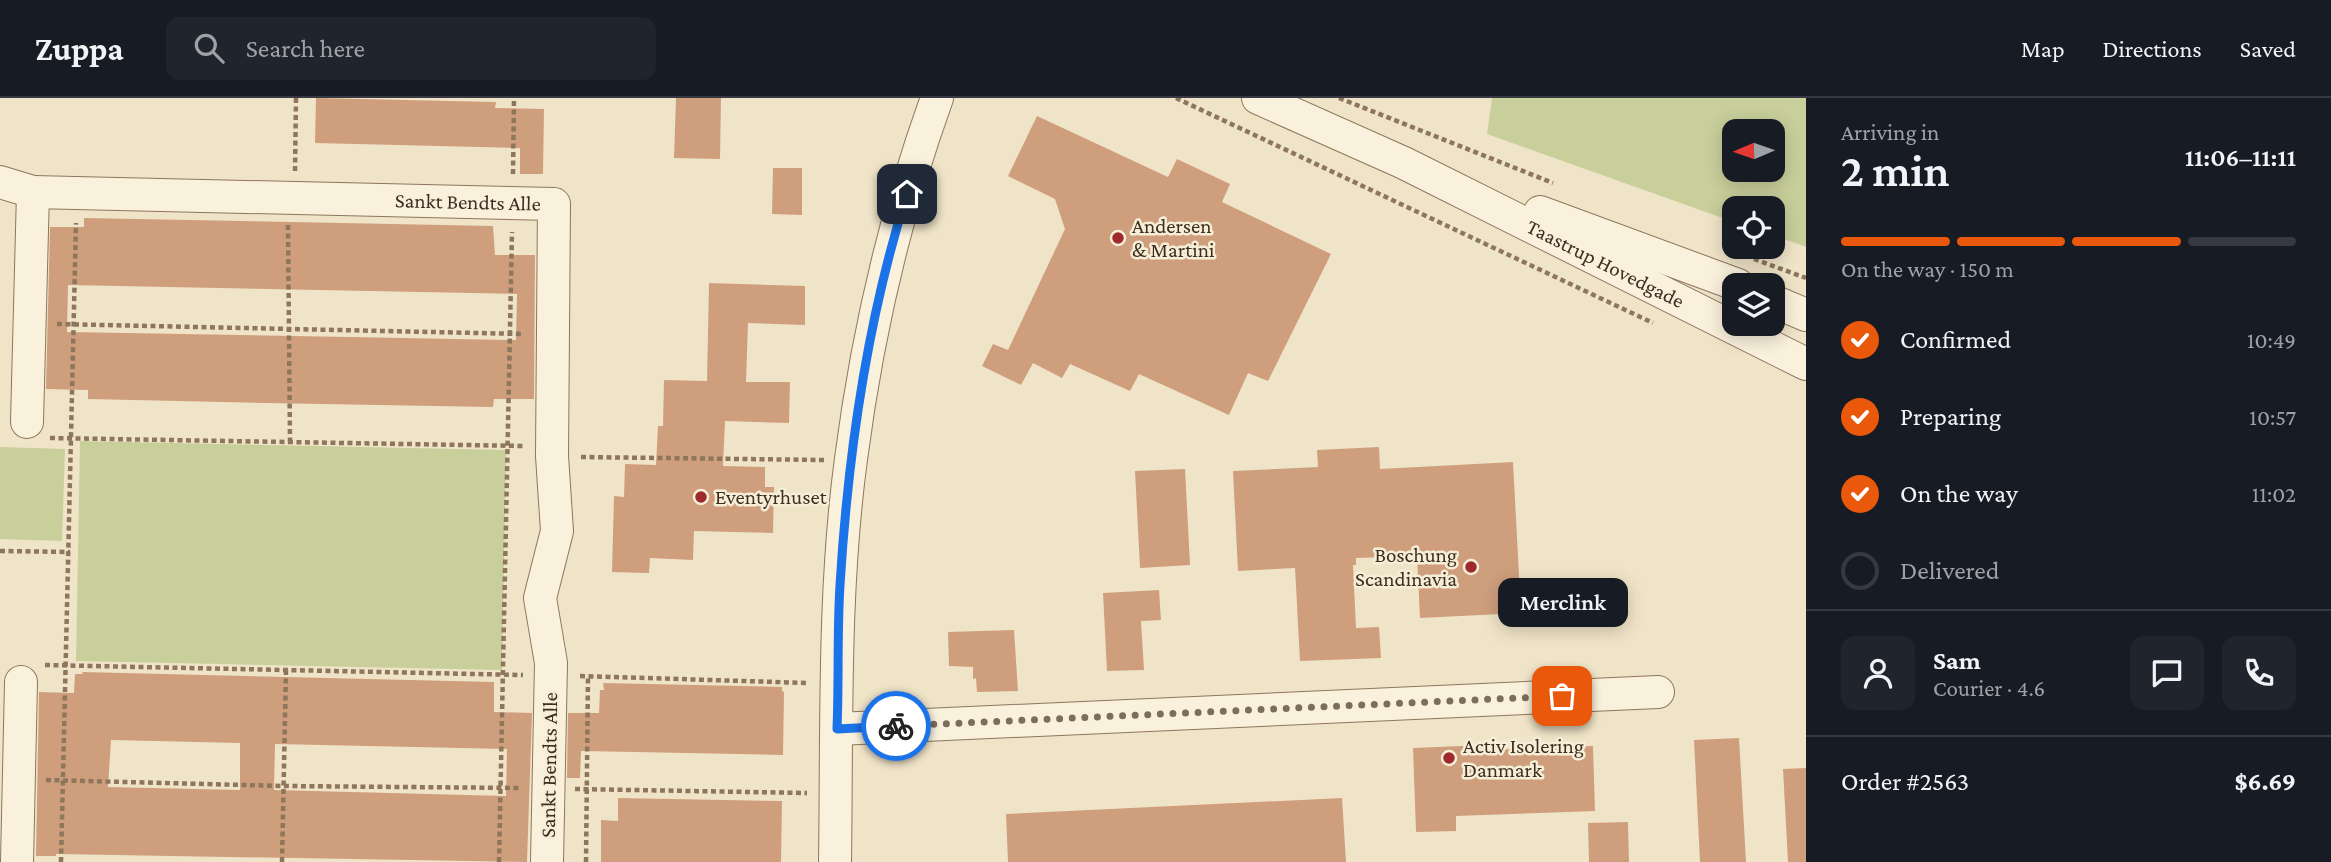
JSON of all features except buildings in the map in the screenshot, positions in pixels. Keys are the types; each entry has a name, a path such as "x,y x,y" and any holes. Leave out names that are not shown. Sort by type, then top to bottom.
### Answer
{"street":[{"path":"835,862 840,587 851,461 864,372 892,240 937,98"},
{"name":"Taastrup Hovedgade","path":"1258,98 1404,163 1806,364"},
{"name":"Taastrup Hovedgade","path":"1404,163 1722,279"},
{"name":"Sankt Bendts Alle","path":"0,182 33,192 77,194 554,204 552,451 556,531 540,598 551,663 547,862"},
{"path":"33,192 30,323 33,430"},
{"path":"1785,305 1806,315"},
{"path":"17,862 19,780 27,673"},
{"path":"837,729 1658,692"}],"path":[{"path":"290,442 288,224 295,218 296,98"},
{"path":"499,862 514,98"},
{"path":"1176,98 1662,327"},
{"path":"1339,98 1564,187"},
{"path":"61,862 77,194"},
{"path":"1756,259 1806,278"},
{"path":"30,323 553,334"},
{"path":"33,430 72,439 508,446 552,451 851,461"},
{"path":"0,551 69,552"},
{"path":"27,673 67,666 588,676 838,684"},
{"path":"282,862 286,670"},
{"path":"586,862 588,676"},
{"path":"19,780 836,793"}],"green space":[{"path":"1492,98 1806,98 1806,247 1785,239 1785,196 1722,196 1722,218 1487,134"},
{"path":"80,441 506,450 502,670 76,661"},
{"path":"0,447 65,449 62,541 0,539"}],"way so far":[{"path":"896,726 1562,696"}],"place":[{"name":"Andersen & Martini","path":"1118,238"},
{"name":"Eventyrhuset","path":"701,497"},
{"name":"Boschung Scandinavia","path":"1471,567"},
{"name":"Merclink","path":"1562,696"},
{"name":"Activ Isolering Danmark","path":"1449,758"}],"route":[{"path":"896,726 837,729 840,587 851,461 864,372 892,240 907,194"}]}
